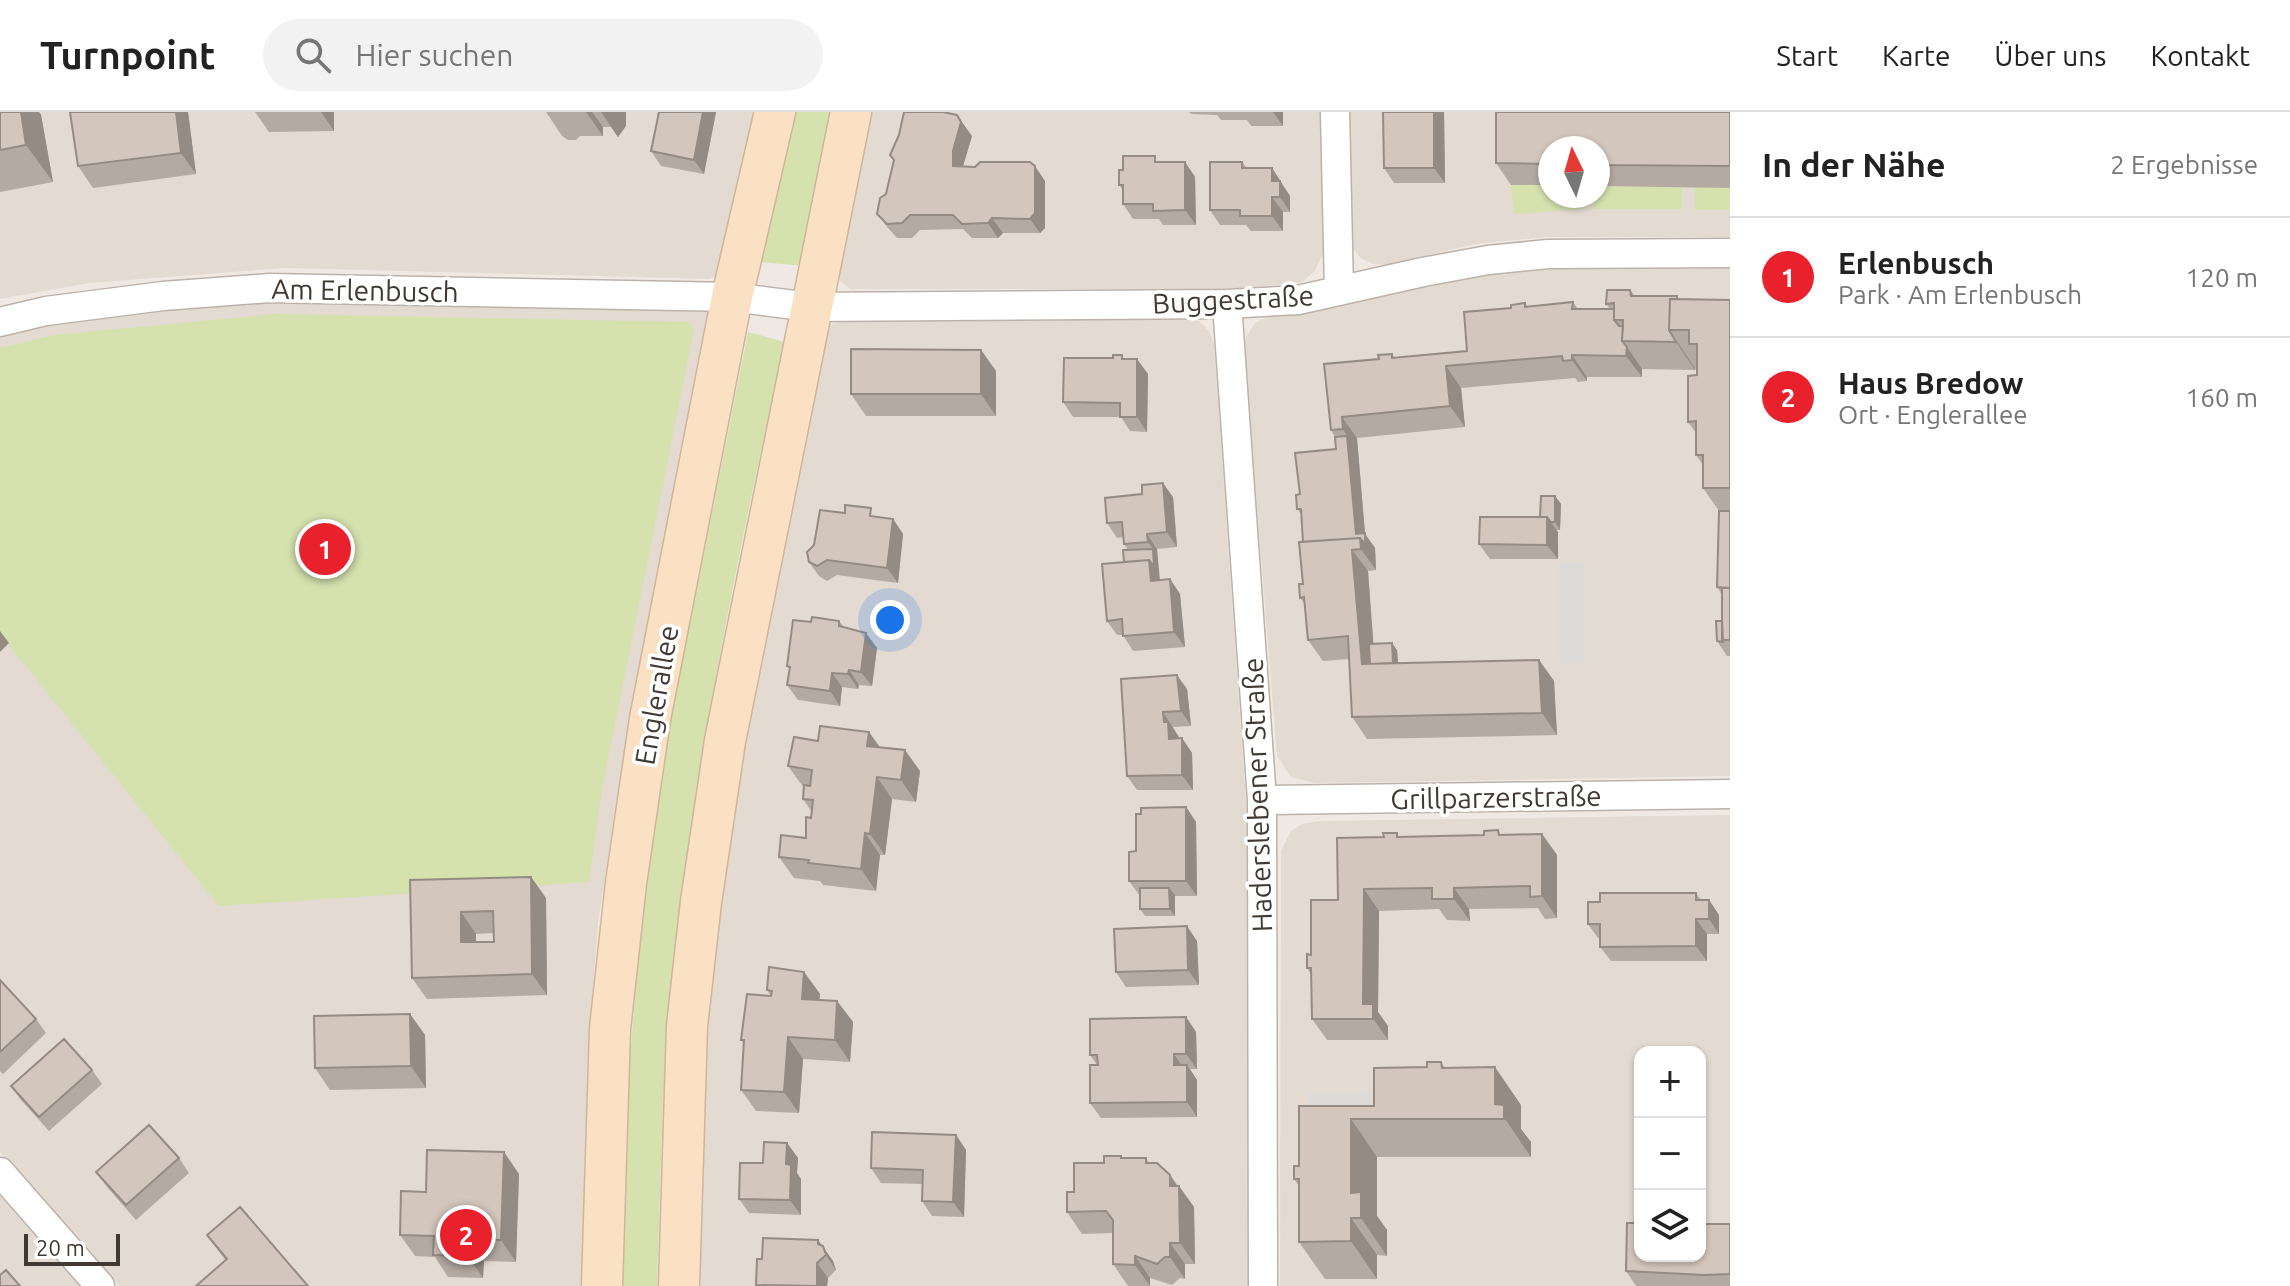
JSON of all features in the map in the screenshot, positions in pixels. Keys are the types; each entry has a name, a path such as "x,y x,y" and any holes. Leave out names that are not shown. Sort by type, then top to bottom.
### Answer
{"main road":[{"name":"Englerallee","path":"602,1286 610,1029 626,883 650,719 732,297 775,112"},
{"path":"679,1286 687,1026 701,902 725,741 851,112"}],"street":[{"path":"1335,112 1339,291"},
{"name":"Buggestraße","path":"732,297 810,307 1227,304 1298,300 1475,262 1548,254 1730,253"},
{"name":"Am Erlenbusch","path":"0,322 46,311 163,296 270,288 732,297"},
{"name":"Haderslebener Straße","path":"1227,304 1262,800 1263,1286"},
{"name":"Grillparzerstraße","path":"1262,800 1730,794"},
{"path":"0,1172 100,1286"}],"shaded area":[{"path":"0,112 763,112 725,272 709,279 285,268 89,283 0,299"},
{"path":"866,112 1324,112 1323,253 1315,271 1302,282 1237,289 850,289 838,279"},
{"path":"1348,112 1730,112 1730,237 1546,237 1475,244 1387,265 1373,264 1353,249 1349,234"},
{"path":"1730,267 1730,776 1314,783 1291,777 1277,756 1244,345 1255,323 1271,315 1354,303 1495,273 1539,268"},
{"path":"272,298 709,312 713,327 618,789 598,924 587,1064 583,1286 119,1286 0,1152 0,333 49,321"},
{"path":"848,320 1190,320 1199,321 1209,331 1214,343 1247,817 1250,1286 697,1286 704,1013 735,788 825,326"},
{"path":"1585,562 1585,663 1558,663 1558,563"},
{"path":"1730,815 1730,1286 1280,1286 1281,851 1291,831 1302,824 1319,821"},
{"path":"1308,1092 1391,1092 1391,1123 1308,1123"},
{"path":"0,1195 80,1286 0,1286"}],"green space":[{"path":"792,112 836,112 803,266 759,262"},
{"path":"1511,185 1538,185 1538,208 1585,208 1585,209 1514,214"},
{"path":"1610,186 1682,187 1682,209 1593,209 1610,208"},
{"path":"1695,187 1730,188 1730,210 1695,210"},
{"path":"276,314 688,322 694,329 603,783 589,882 219,906 0,634 0,348 54,335"},
{"path":"748,332 785,342 722,644 685,872 667,1032 657,1286 621,1286 629,1070 641,924 659,780"}],"building":[{"path":"0,112 21,112 26,145 0,150"},
{"path":"70,112 176,112 181,153 78,166"},
{"path":"659,112 703,112 694,160 651,151"},
{"path":"904,112 957,115 961,122 953,151 953,166 975,167 980,162 1030,162 1035,166 1035,213 1030,219 992,218 988,223 962,224 953,215 910,215 902,223 887,224 877,214 880,198 886,194 894,160 890,155"},
{"path":"1383,112 1434,112 1434,168 1384,168"},
{"path":"1496,112 1730,112 1730,166 1610,165 1610,136 1538,136 1538,164 1496,163"},
{"path":"1123,156 1155,156 1155,162 1185,162 1185,210 1153,211 1153,204 1123,204 1119,170 1123,170"},
{"path":"1210,162 1242,162 1242,168 1272,168 1272,181 1280,181 1280,197 1272,197 1272,216 1240,216 1240,210 1210,210"},
{"path":"1607,290 1630,290 1631,296 1677,296 1677,299 1670,299 1669,330 1676,342 1622,341 1623,320 1614,320 1614,303 1606,304"},
{"path":"1670,299 1730,300 1730,488 1703,488 1703,455 1696,455 1696,421 1688,422 1688,376 1697,375 1697,344 1689,344 1689,330 1669,330"},
{"path":"1573,302 1572,309 1614,309 1614,320 1623,326 1622,341 1627,347 1626,356 1572,355 1572,360 1563,361 1562,356 1446,366 1450,406 1342,417 1343,429 1331,430 1324,364 1379,359 1378,355 1392,354 1392,358 1467,351 1464,312 1511,308 1511,305 1525,303 1525,307"},
{"path":"851,349 981,350 981,394 851,394"},
{"path":"1113,355 1122,355 1122,359 1137,359 1137,417 1120,417 1120,403 1063,402 1064,358 1113,358"},
{"path":"1347,436 1356,534 1365,533 1365,544 1360,538 1303,542 1301,509 1297,509 1296,495 1300,494 1295,453 1336,449 1335,437"},
{"path":"1163,483 1167,532 1147,534 1148,542 1124,544 1122,522 1107,523 1105,498 1142,494 1142,485"},
{"path":"1541,496 1555,496 1555,522 1540,517"},
{"path":"845,505 871,508 870,516 893,519 887,568 827,560 817,566 809,562 807,552 814,545 820,510 845,513"},
{"path":"1719,511 1730,511 1730,588 1717,587"},
{"path":"1480,517 1547,517 1547,545 1479,544"},
{"path":"1360,538 1361,549 1352,550 1362,664 1539,660 1542,713 1352,717 1348,636 1308,640 1304,597 1300,598 1299,584 1303,584 1299,542"},
{"path":"1153,549 1154,567 1149,560 1124,562 1123,550"},
{"path":"1149,560 1151,581 1170,579 1174,632 1123,636 1122,619 1107,621 1102,564"},
{"path":"1722,588 1730,588 1730,640 1722,640"},
{"path":"812,617 839,621 839,626 866,633 861,672 849,670 848,674 832,673 830,691 787,685 793,620 811,622"},
{"path":"1716,621 1722,621 1723,642 1717,641"},
{"path":"1392,643 1393,663 1370,664 1369,644"},
{"path":"1177,675 1181,711 1163,712 1164,722 1168,722 1169,739 1182,738 1182,775 1127,776 1121,679"},
{"path":"820,726 869,732 867,746 905,750 901,780 877,777 870,834 865,833 861,869 779,857 781,835 806,838 806,817 811,818 813,800 803,799 804,785 810,786 812,770 788,766 794,737 818,741"},
{"path":"1186,807 1186,881 1129,881 1129,852 1136,851 1136,814 1141,814 1141,808"},
{"path":"1498,830 1499,835 1542,834 1542,896 1530,897 1530,886 1454,888 1454,899 1432,899 1432,888 1364,889 1363,1004 1373,1004 1373,1019 1312,1019 1311,968 1307,968 1307,954 1311,955 1311,900 1338,900 1337,838 1384,837 1383,833 1397,833 1397,837 1484,835 1484,831"},
{"path":"531,877 532,974 412,978 410,880","holes":["493,911 494,942 461,942 461,912"]},
{"path":"1140,888 1169,888 1170,909 1140,909"},
{"path":"1600,893 1696,893 1696,900 1709,900 1709,919 1696,919 1696,946 1600,947 1600,924 1588,924 1588,902 1600,902"},
{"path":"1187,926 1188,970 1116,972 1114,929"},
{"path":"769,967 804,972 802,999 837,1001 835,1040 788,1037 784,1092 741,1090 744,1040 741,1040 747,994 771,996 772,991 767,990"},
{"path":"0,980 36,1019 0,1052"},
{"path":"410,1014 411,1066 315,1068 314,1016"},
{"path":"1186,1017 1186,1054 1174,1054 1174,1065 1187,1065 1187,1102 1090,1103 1090,1065 1098,1065 1097,1055 1090,1055 1090,1019"},
{"path":"64,1039 92,1070 39,1117 11,1086"},
{"path":"1427,1062 1441,1062 1442,1068 1495,1067 1495,1104 1504,1105 1504,1119 1351,1119 1351,1193 1361,1192 1361,1218 1351,1218 1351,1241 1299,1242 1299,1179 1294,1179 1294,1166 1299,1166 1299,1106 1374,1106 1374,1068 1427,1067"},
{"path":"149,1125 179,1158 126,1205 96,1172"},
{"path":"872,1132 956,1135 953,1202 922,1201 923,1170 871,1168"},
{"path":"764,1142 787,1143 786,1164 791,1165 790,1200 739,1199 740,1163 763,1163"},
{"path":"427,1150 504,1152 501,1240 469,1239 468,1256 433,1255 434,1236 400,1235 401,1191 426,1192"},
{"path":"1104,1156 1146,1158 1146,1163 1157,1163 1170,1175 1170,1186 1179,1186 1180,1243 1170,1243 1170,1257 1157,1264 1135,1256 1135,1265 1113,1264 1113,1220 1106,1211 1067,1212 1067,1192 1074,1192 1074,1163 1104,1163"},
{"path":"240,1207 308,1286 196,1286 227,1259 207,1235"},
{"path":"1627,1223 1634,1223 1634,1262 1706,1262 1706,1224 1730,1224 1730,1274 1626,1271"},
{"path":"763,1238 818,1240 826,1255 817,1263 817,1286 756,1285 757,1259 762,1259"},
{"path":"6,1270 20,1286 0,1286 0,1275"}],"place":[{"name":"Erlenbusch","path":"325,549"},
{"name":"Haus Bredow","path":"466,1235"}]}
